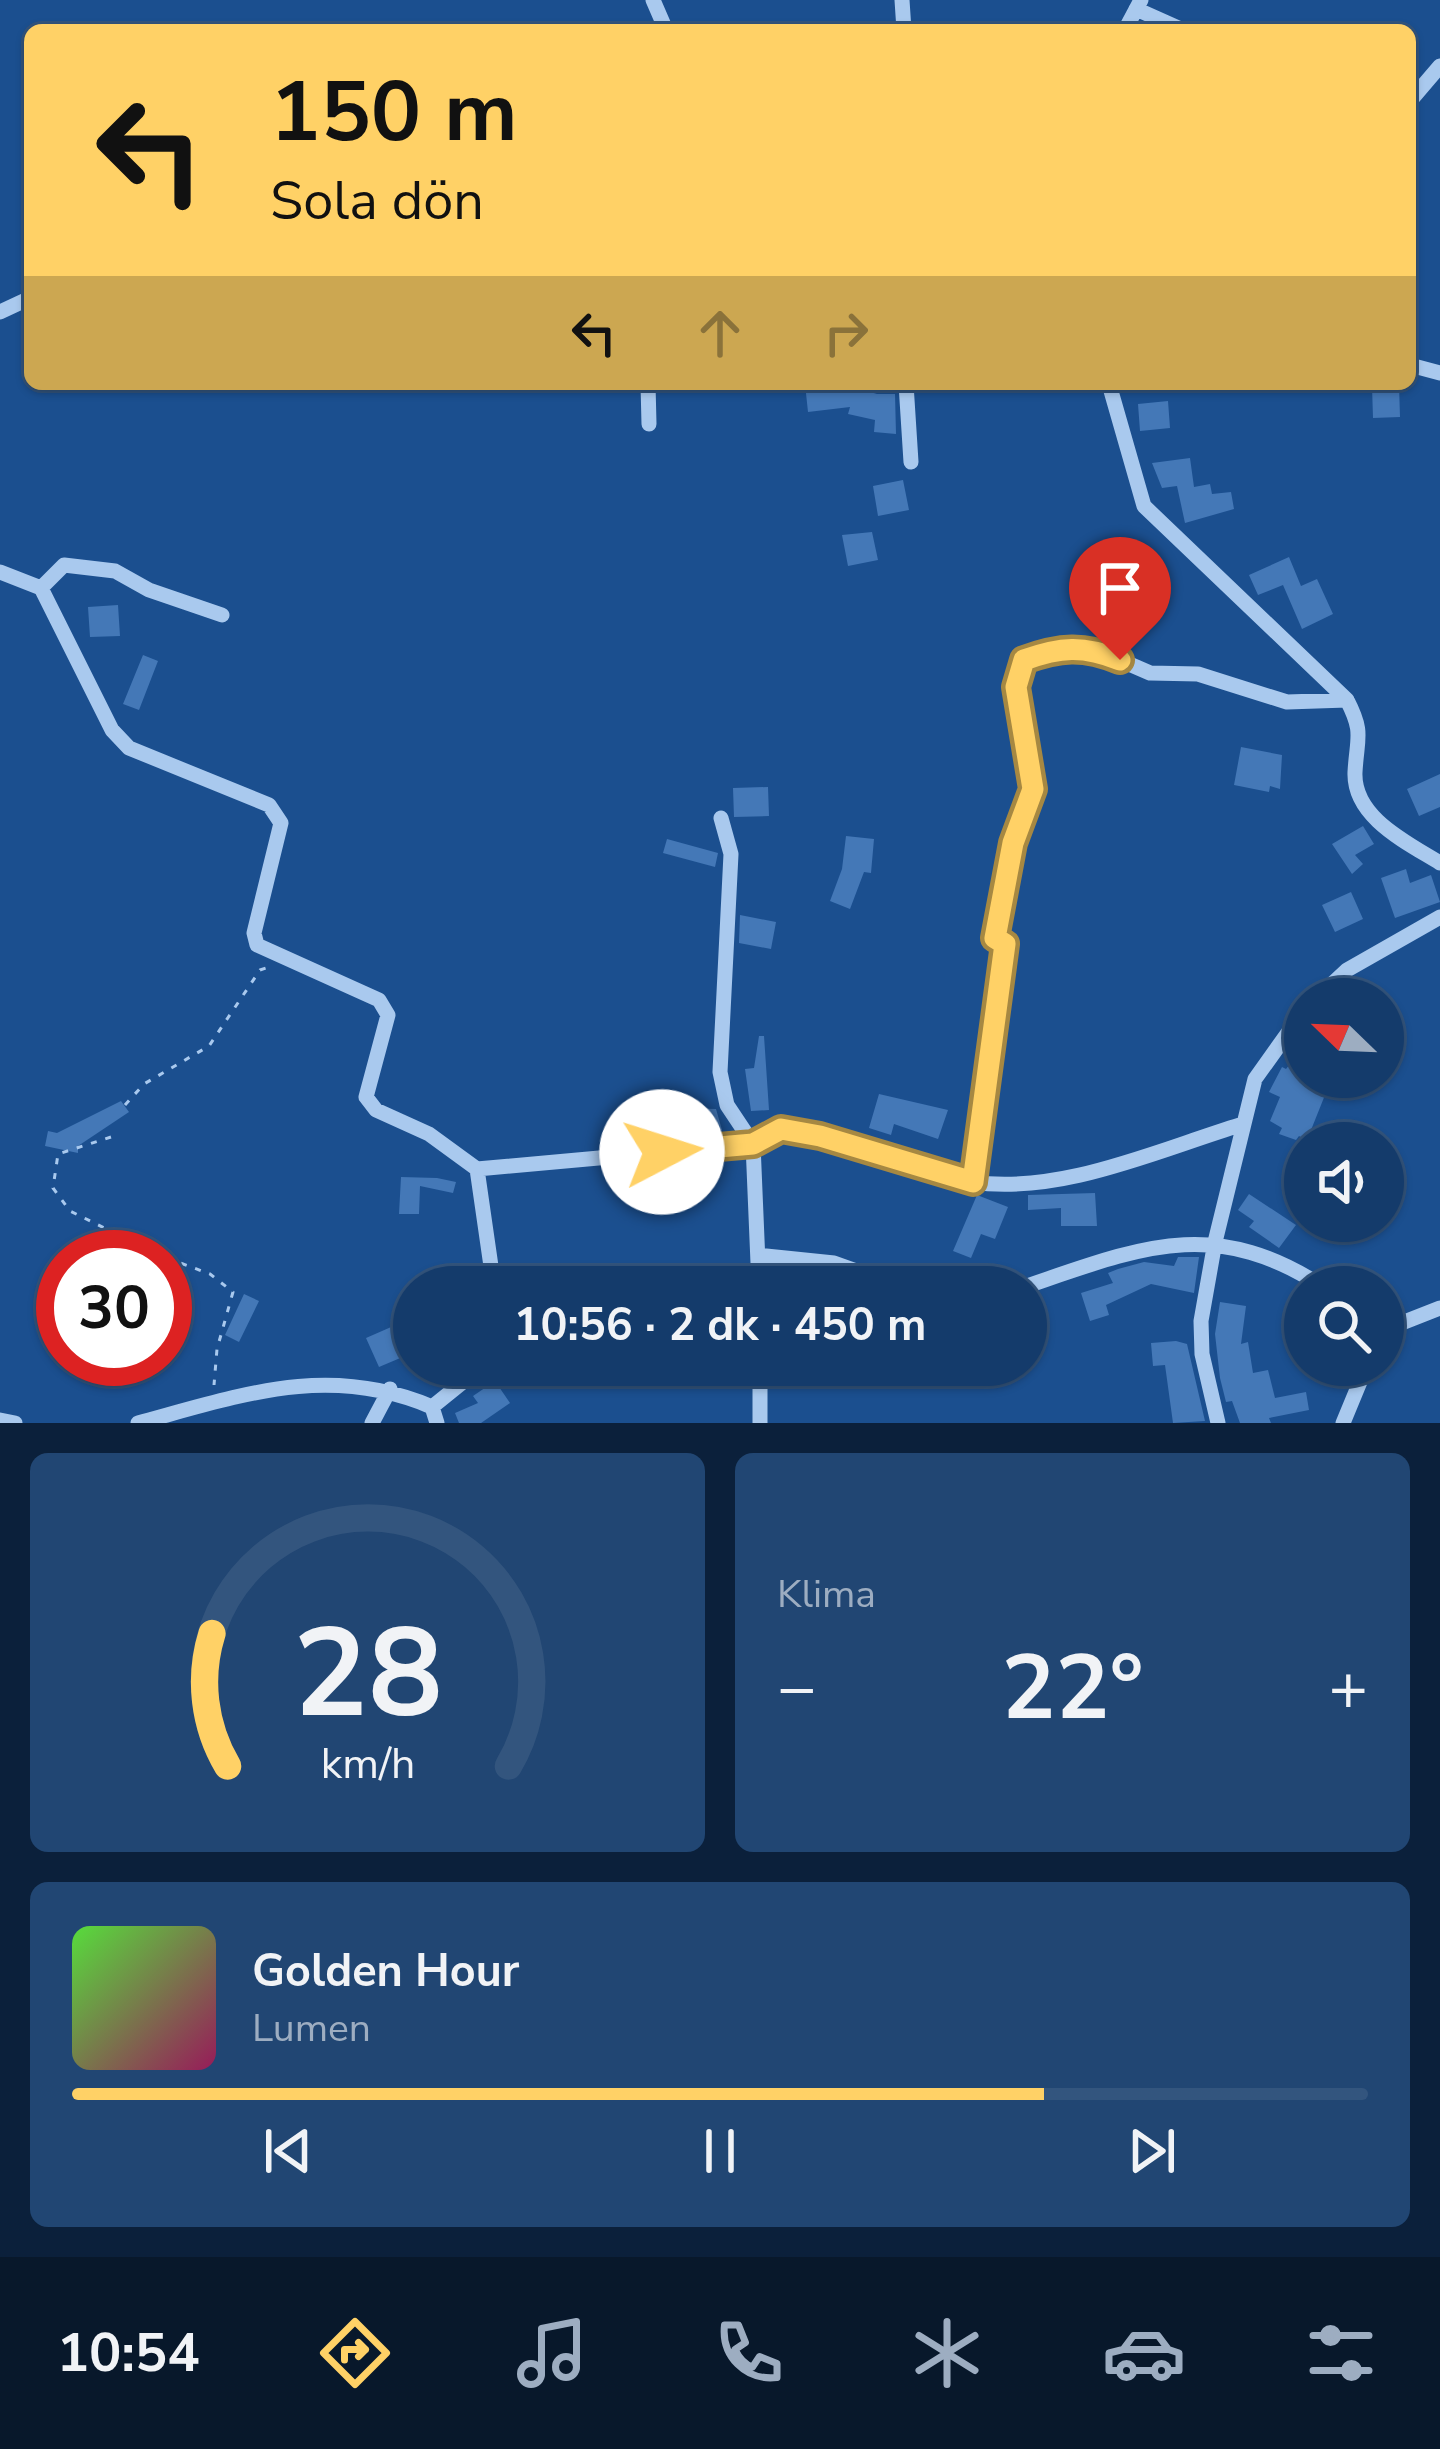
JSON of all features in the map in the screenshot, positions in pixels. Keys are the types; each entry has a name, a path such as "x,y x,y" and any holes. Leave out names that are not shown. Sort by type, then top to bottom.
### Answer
{"street":[{"path":"1138,5 1172,24"},
{"path":"1416,94 1440,66"},
{"path":"647,390 649,424"},
{"path":"905,390 911,462"},
{"path":"1111,390 1144,506 1347,700 1362,730 1354,777 1365,811 1440,863"},
{"path":"41,588 64,565 116,572 149,590 222,615"},
{"path":"0,572 41,588 112,730 129,748 269,805 280,823 254,933 257,945 379,1000 388,1015 366,1096 376,1110 429,1133 477,1169 753,1144 781,1129 973,1182 1067,1178 1240,1125"},
{"path":"973,1182 1005,944 995,938 1013,843 1033,789 1016,687 1024,660 1057,648 1090,647 1150,673 1198,674 1287,702 1347,700"},
{"path":"721,818 731,854 720,1072 727,1105 753,1144 758,1266"},
{"path":"1338,978 1440,917"},
{"path":"1218,1423 1202,1354 1201,1321 1240,1125 1255,1078 1284,1038"},
{"path":"477,1169 491,1266"},
{"path":"1047,1280 1144,1248 1215,1242 1272,1255 1290,1266"},
{"path":"758,1255 842,1266"},
{"path":"1404,1322 1440,1308"},
{"path":"138,1423 302,1385 390,1389 435,1415 463,1386"},
{"path":"760,1386 760,1423"},
{"path":"1343,1423 1358,1386"},
{"path":"371,1423 390,1389"},
{"path":"0,1420 14,1423"}],"path":[{"path":"125,1105 144,1084 209,1046 260,970 282,956"},
{"path":"109,1230 70,1211 53,1188 58,1154 111,1137"},
{"path":"192,1267 210,1274 232,1292 217,1349 212,1403"}],"building":[{"path":"806,390 895,394 896,434 874,432 875,420 848,414 850,407 808,412"},
{"path":"1372,390 1399,390 1400,417 1373,418"},
{"path":"1168,401 1170,428 1140,431 1138,404"},
{"path":"1190,458 1194,487 1210,484 1212,494 1231,492 1234,509 1185,523 1177,486 1162,488 1152,463"},
{"path":"903,480 909,510 878,516 873,486"},
{"path":"872,532 878,560 848,566 842,535"},
{"path":"1289,557 1301,586 1317,579 1333,614 1302,629 1283,585 1258,595 1249,575"},
{"path":"118,605 120,636 90,637 88,607"},
{"path":"143,655 158,661 139,710 123,704"},
{"path":"1241,747 1282,755 1280,789 1270,786 1269,792 1234,785"},
{"path":"1440,774 1440,807 1419,816 1407,789"},
{"path":"768,787 769,816 734,817 733,788"},
{"path":"1363,826 1374,844 1355,855 1363,864 1352,874 1332,844"},
{"path":"846,836 874,839 871,873 864,872 850,909 830,901 842,869"},
{"path":"667,839 718,853 715,867 663,853"},
{"path":"1406,869 1410,883 1431,875 1440,902 1395,918 1381,878"},
{"path":"1351,892 1363,919 1335,932 1322,905"},
{"path":"740,915 776,922 771,949 739,943"},
{"path":"759,1036 764,1036 769,1110 751,1111 745,1069 754,1068"},
{"path":"1282,1067 1284,1098 1324,1098 1314,1122 1284,1122 1284,1136 1279,1134 1282,1128 1270,1121 1280,1097 1269,1092"},
{"path":"879,1094 948,1110 938,1139 894,1124 891,1135 869,1128"},
{"path":"121,1101 129,1112 78,1146 78,1153 45,1146 48,1131 57,1133"},
{"path":"684,1108 716,1109 722,1130 683,1128"},
{"path":"401,1177 456,1182 453,1193 420,1186 419,1214 399,1214"},
{"path":"1095,1193 1097,1226 1061,1226 1061,1208 1028,1210 1028,1195"},
{"path":"1249,1194 1284,1217 1284,1241 1279,1248 1249,1227 1254,1221 1238,1210"},
{"path":"977,1195 1008,1207 995,1239 981,1234 971,1258 953,1251"},
{"path":"1178,1257 1199,1257 1194,1293 1151,1284 1106,1305 1109,1315 1090,1321 1081,1293 1113,1283 1108,1273 1144,1262 1174,1266"},
{"path":"244,1294 259,1301 239,1342 225,1335"},
{"path":"1220,1302 1246,1306 1241,1344 1248,1342 1253,1373 1268,1370 1275,1398 1306,1392 1309,1410 1269,1418 1271,1423 1240,1423 1232,1401 1226,1402 1220,1378 1215,1334"},
{"path":"393,1326 393,1361 379,1367 366,1338"},
{"path":"1151,1343 1187,1344 1205,1421 1173,1423 1165,1365 1153,1366"},
{"path":"488,1386 498,1386 510,1403 481,1423 459,1423 455,1413 478,1403 473,1396"}],"route":[{"path":"662,1152 753,1144 781,1129 820,1136 973,1182 1005,944 995,938 1013,843 1033,789 1016,687 1024,660 1057,648 1090,647 1120,660"}]}
